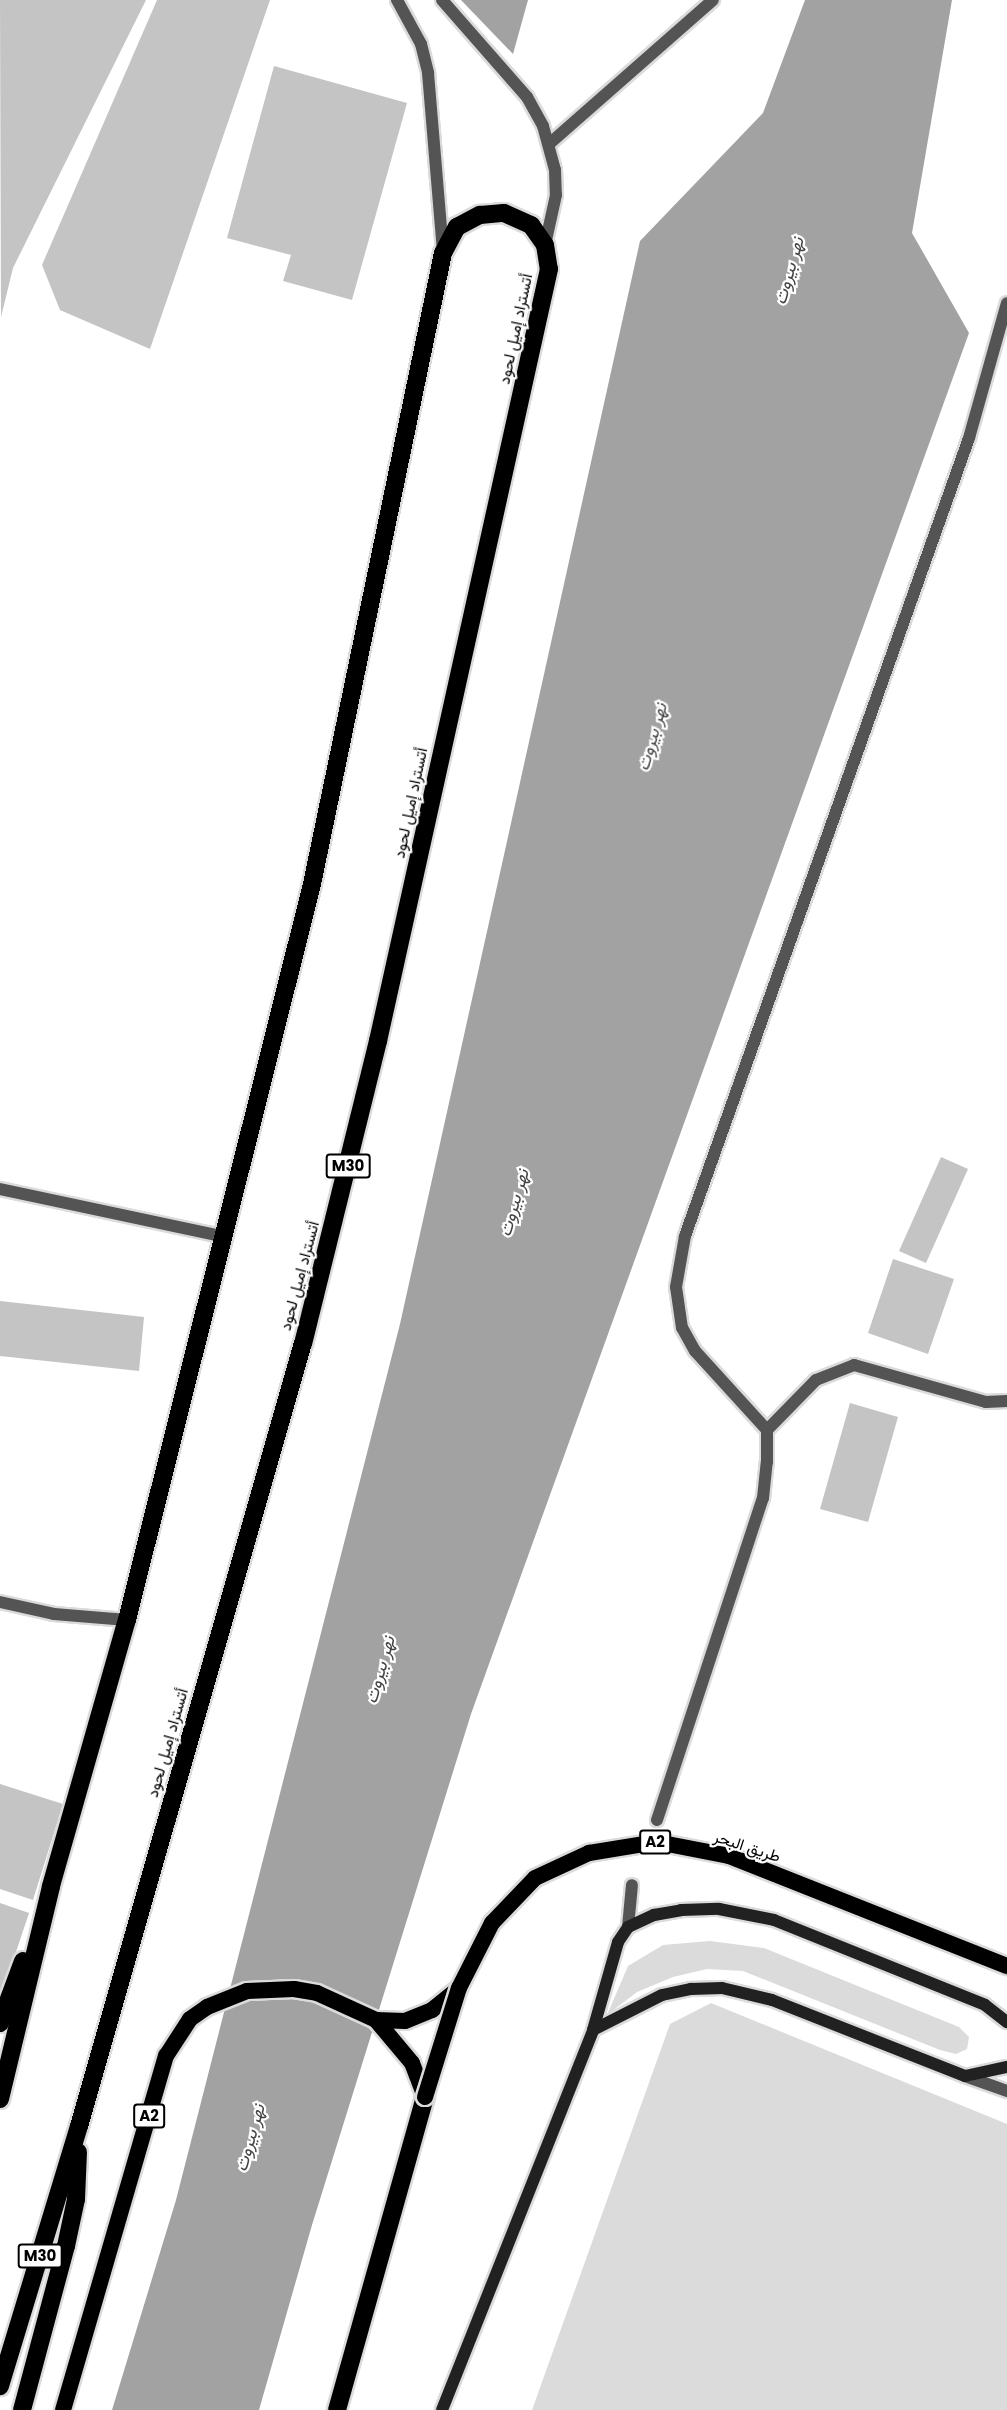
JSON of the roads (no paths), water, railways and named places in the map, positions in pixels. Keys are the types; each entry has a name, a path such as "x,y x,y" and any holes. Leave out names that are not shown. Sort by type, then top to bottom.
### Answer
{"highway":[{"path":"0,2099 51,1886 127,1620 225,1237 345,736 442,253 457,227 480,214 504,213 531,225 545,245"},
{"name":"أتستراد إميل لحود","path":"0,2386 79,2126 343,1189 549,269 545,245"},
{"name":"طريق البحر","path":"425,2097 459,1988 492,1923 535,1878 589,1853 657,1842 729,1856 1007,1966"},
{"path":"0,2023 51,1886"},
{"name":"A2","path":"63,2410 166,2056 177,2036 207,2007 247,1991 294,1989 317,1994 376,2020 405,2021 432,2010 459,1988"},
{"name":"A2","path":"376,2020 412,2063 425,2097"},
{"path":"337,2410 425,2097"},
{"path":"22,2410 53,2307 76,2199 79,2126"}],"main road":[{"path":"442,2410 593,2030 618,1942 628,1927 654,1915 681,1910 720,1910 774,1920 985,2005 1007,2022"},
{"path":"593,2030 662,1995 691,1989 722,1988 772,2000 965,2076 1007,2067"}],"street":[{"path":"397,0 421,44 428,73 442,253"},
{"path":"442,0 527,97 549,144 556,195 545,245"},
{"path":"549,144 713,0"},
{"path":"767,1430 695,1351 682,1328 676,1287 685,1236 969,438 1007,303"},
{"path":"0,1190 225,1237"},
{"path":"657,1820 763,1498 767,1430 816,1380 854,1365 986,1402 1007,1401"},
{"path":"0,1602 54,1614 127,1620"},
{"path":"628,1927 632,1885"},
{"path":"965,2076 1007,2091"}],"water":[{"path":"461,0 528,0 513,54"},
{"name":"نهر بيروت","path":"805,0 952,0 912,233 969,333 471,1714 312,2225 259,2410 112,2410 176,2200 400,1324 640,241 763,113"}]}
